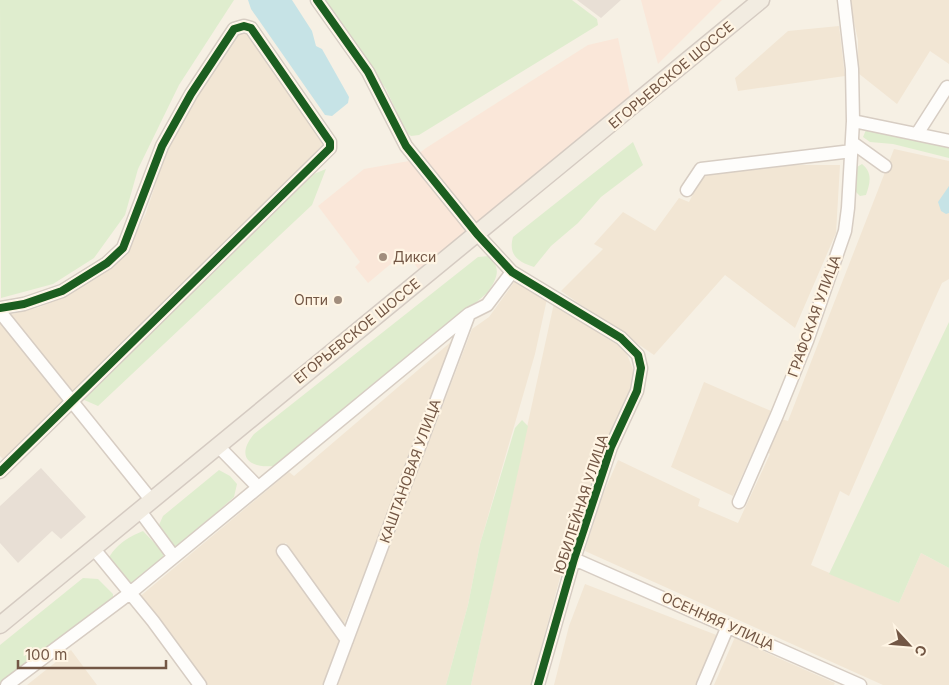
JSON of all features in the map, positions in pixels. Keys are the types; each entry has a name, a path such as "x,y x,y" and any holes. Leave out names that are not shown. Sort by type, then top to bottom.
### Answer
{"main road":[{"name":"ЕГОРЬЕВСКОЕ ШОССЕ","path":"0,625 762,0"}],"street":[{"name":"ЮБИЛЕЙНАЯ УЛИЦА","path":"317,0 368,72 406,146 477,234 512,272 621,338 638,355 641,368 637,391 611,447 574,559 538,685"},
{"name":"ГРАФСКАЯ УЛИЦА","path":"739,502 803,349 844,231 853,147 853,121 852,68 844,0"},
{"path":"1,469 74,402 330,148 330,142 251,28 244,26 234,29 191,94 162,146 122,248 107,263 62,291 0,310 74,402 146,506 174,557"},
{"path":"917,134 947,87"},
{"path":"853,121 949,141"},
{"path":"686,190 701,169 853,147 885,166"},
{"path":"7,685 130,593 468,314 487,305 512,272"},
{"name":"КАШТАНОВАЯ УЛИЦА","path":"330,685 468,314"},
{"path":"217,446 258,487"},
{"path":"94,549 200,685"},
{"path":"283,552 347,640"},
{"name":"ОСЕННЯЯ УЛИЦА","path":"574,559 728,626 845,682 860,685"},
{"path":"702,685 728,626"}],"shaded area":[{"path":"577,0 621,0 601,18"},
{"path":"641,0 722,0 658,64"},
{"path":"849,0 949,0 949,64 930,51 897,104 858,73 858,40"},
{"path":"839,26 845,76 738,91 735,78 788,31"},
{"path":"240,33 250,34 324,140 323,145 320,151 73,395 9,315 40,307 66,295 131,243 146,213 168,146 181,121"},
{"path":"618,38 631,99 419,270 405,252 368,283 355,267 360,262 318,206 364,169 409,161 426,148 588,45"},
{"path":"894,149 949,161 949,279 942,283 849,496 840,491 811,565 899,603 921,553 949,568 949,685 883,685 585,551 601,499 618,460 700,499 698,506 738,523 770,454 766,451 781,419 788,421"},
{"path":"786,165 840,165 836,233 795,328 725,275 654,355 561,291 603,249 594,244 623,212 655,231 679,198 689,202 704,173"},
{"path":"515,281 547,299 535,354 480,544 468,605 446,685 336,685 472,329 489,317"},
{"path":"554,303 602,331 601,335 625,349 634,372 634,379 598,466 568,548 531,685 471,685"},
{"path":"0,321 67,402 5,461 0,456"},
{"path":"452,341 456,344 344,624 286,543 277,550 341,639 323,685 203,685 138,598 289,472 294,476"},
{"path":"704,382 771,411 733,496 671,467"},
{"path":"41,468 86,517 61,539 52,531 18,563 0,543 0,506"},
{"path":"585,584 719,636 698,685 554,685 569,626"},
{"path":"735,637 835,683 834,685 714,685"},
{"path":"71,650 97,685 27,685"}],"green space":[{"path":"0,0 234,0 179,85 138,169 125,215 94,258 53,284 1,298"},
{"path":"324,0 572,0 597,19 598,25 419,135 411,136 406,132 386,89"},
{"path":"874,129 949,147 949,158 893,144 870,142 863,137 866,130"},
{"path":"633,142 643,165 601,197 578,223 551,246 534,267 519,260 513,253 513,237"},
{"path":"862,164 868,171 869,182 866,195 860,196 854,190 857,167"},
{"path":"326,169 312,205 98,406 82,399 309,176"},
{"path":"489,256 496,265 497,274 487,293 356,406 273,466 257,465 247,459 246,449 254,434 478,257"},
{"path":"949,322 949,568 921,553 899,603 829,574"},
{"path":"522,420 528,426 471,685 446,685 468,605 480,544 515,428"},
{"path":"219,470 230,476 237,484 234,497 177,547 171,546 159,525 163,516"},
{"path":"143,531 163,552 164,561 137,582 126,584 107,563 109,557 121,543"},
{"path":"83,578 98,579 113,594 113,599 0,685 0,645"}],"water":[{"path":"248,0 292,0 312,31 316,46 322,49 349,97 348,103 332,116 325,115 251,9"},
{"path":"949,186 949,213 946,214 941,211 938,202"}],"cycle path":[{"path":"317,0 368,72 406,146 477,234 512,272 621,338 638,355 641,368 637,391 611,447 574,559 538,685"},
{"path":"0,308 24,304 62,291 107,263 123,248 162,146 191,94 234,29 244,26 251,28 330,142 330,148 0,472"}],"place":[{"name":"Дикси","path":"383,257"},
{"name":"Опти","path":"338,300"}]}
